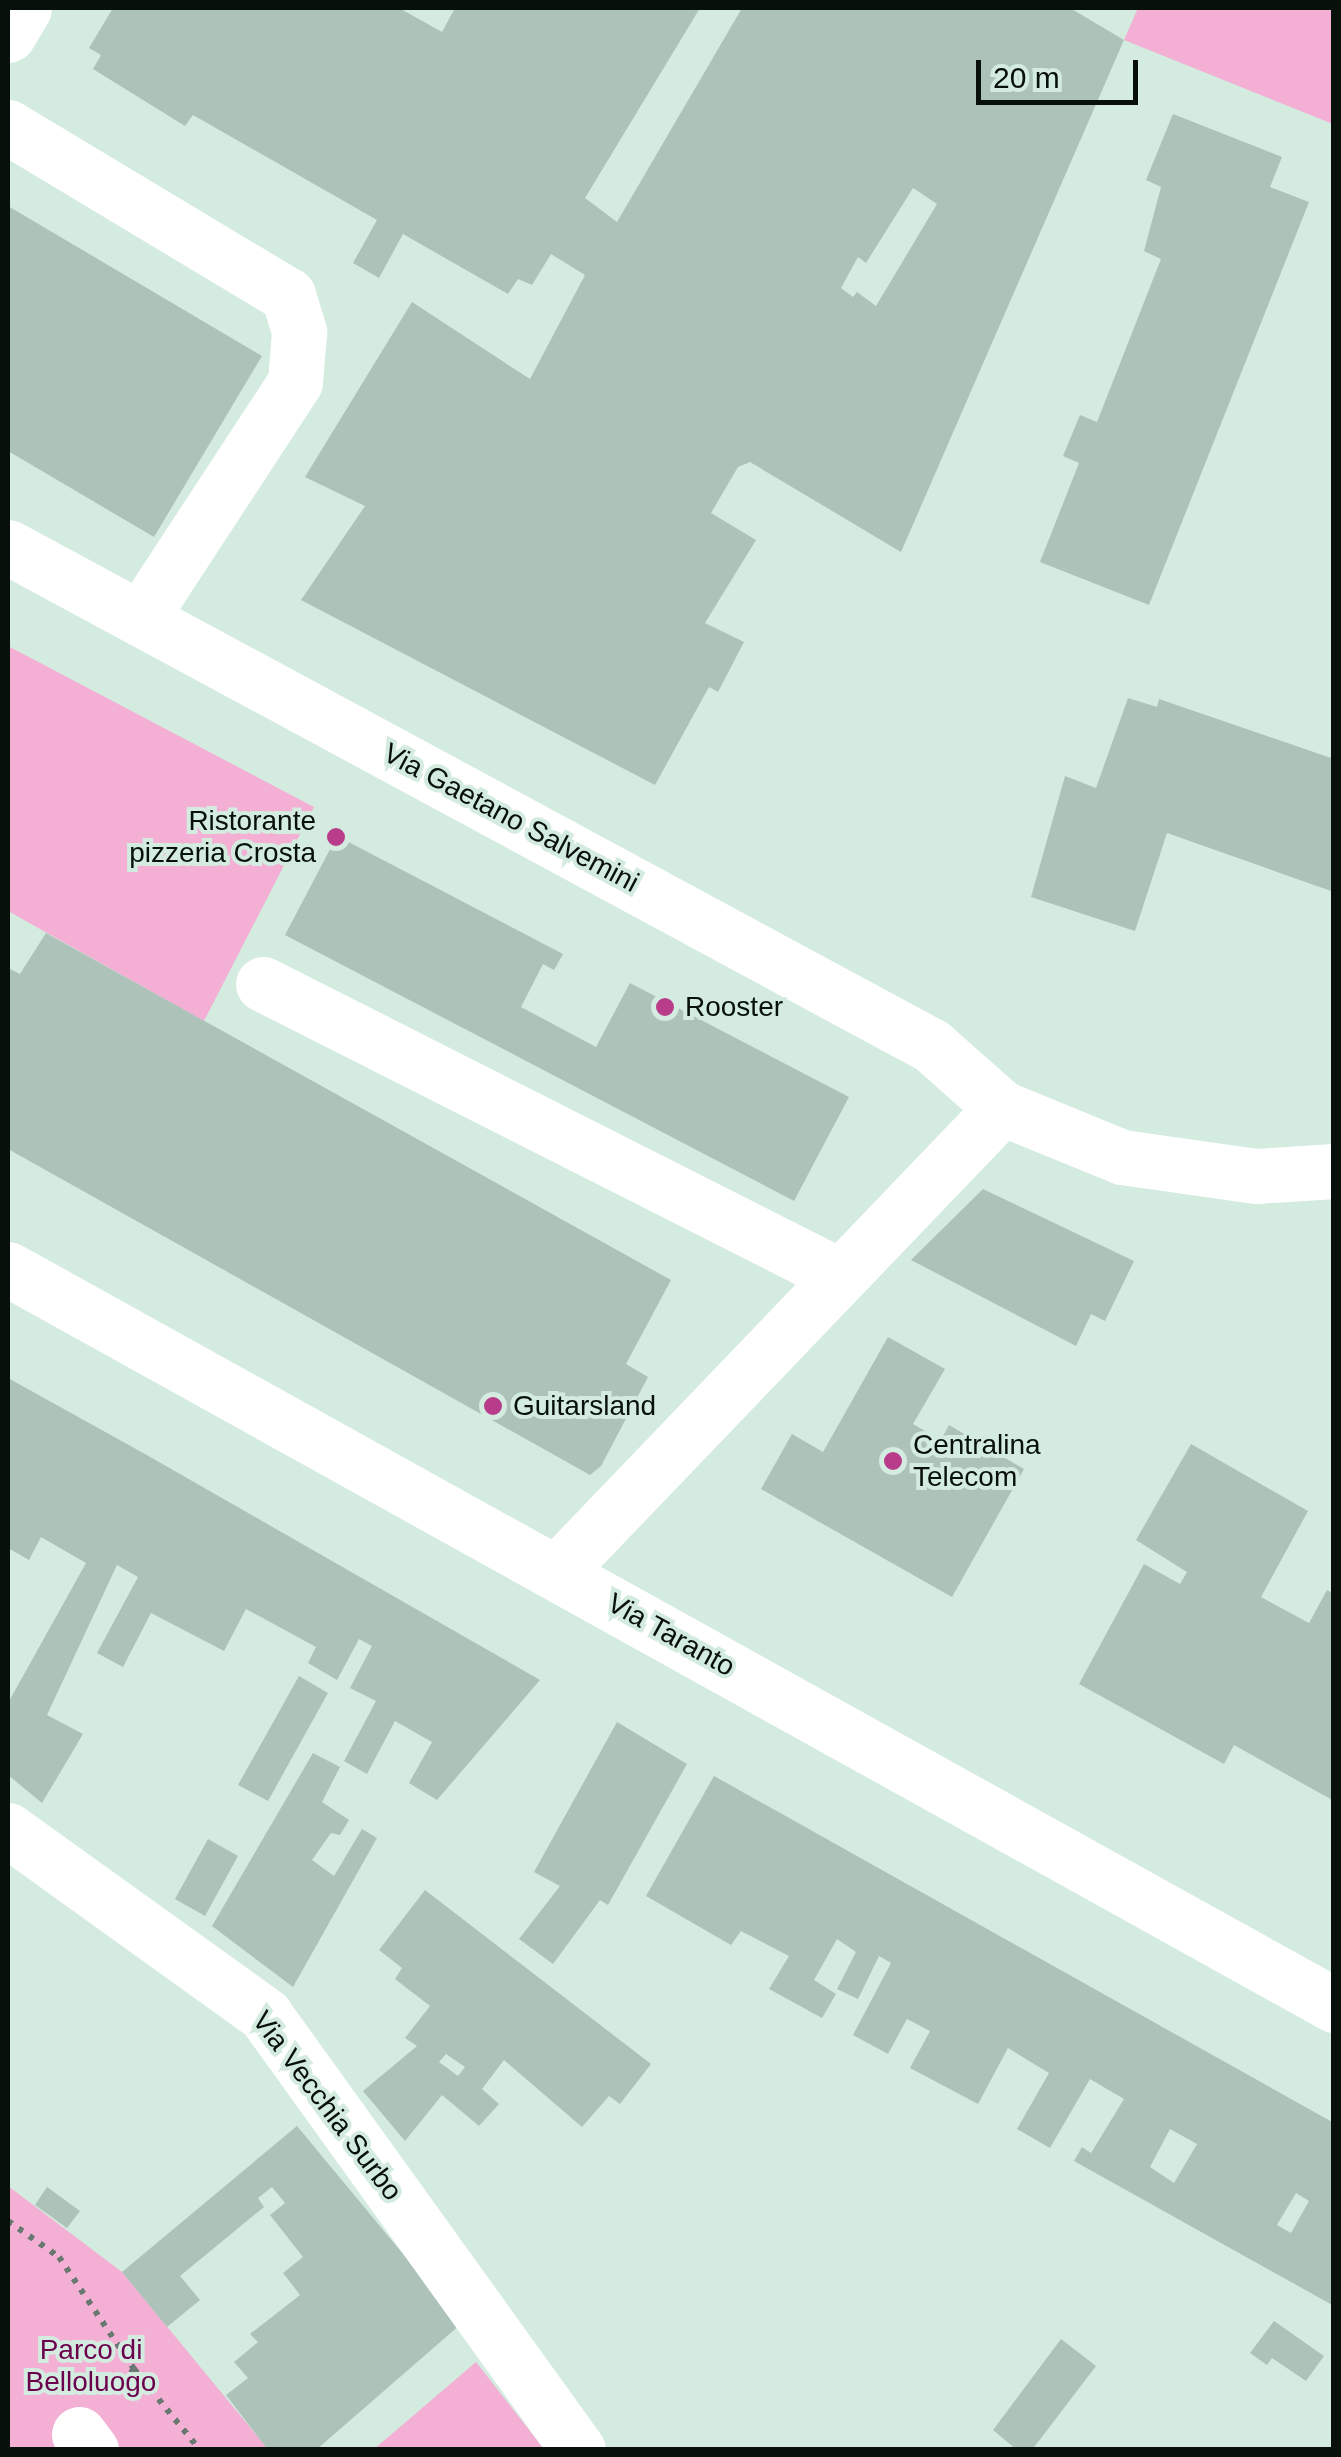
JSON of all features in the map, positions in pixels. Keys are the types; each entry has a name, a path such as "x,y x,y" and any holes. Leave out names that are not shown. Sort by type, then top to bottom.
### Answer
{"street":[{"path":"8,127 288,295 299,332 295,382 142,618"},
{"name":"Via Gaetano Salvemini","path":"8,547 932,1046 1002,1108 1122,1157 1256,1176 1334,1172"},
{"path":"263,984 840,1276"},
{"path":"557,1572 1002,1108"},
{"name":"Via Taranto","path":"8,1269 1334,2005"},
{"name":"Via Vecchia Surbo","path":"8,1830 265,2015 578,2450"}],"path":[{"path":"8,2221 59,2257 134,2369 200,2450"},
{"path":"85,2442 134,2369"}],"green space":[{"path":"1138,8 1333,8 1333,124 1124,40"},
{"path":"8,646 314,807 204,1021 8,911"},
{"name":"Parco di Belloluogo","path":"8,2186 122,2272 268,2449 8,2449"},
{"path":"476,2362 544,2449 373,2450"}],"building":[{"path":"113,8 399,8 442,32 455,8 700,8 585,198 617,222 742,8 1070,8 1124,40 901,552 750,462 738,467 711,513 756,540 705,623 744,642 718,692 709,687 655,785 301,600 365,506 305,477 412,302 530,379 585,275 551,254 532,285 518,279 508,294 403,234 379,278 353,263 377,220 193,115 185,126 93,69 101,55 89,48","holes":["913,188 937,204 876,306 857,292 853,297 841,288 858,257 866,263"]},
{"path":"1173,114 1282,157 1270,187 1309,202 1149,605 1040,562 1079,463 1063,456 1080,415 1097,422 1161,259 1144,251 1161,187 1146,180"},
{"path":"8,206 262,356 154,537 8,451"},
{"path":"1128,698 1157,707 1159,699 1334,759 1334,892 1167,833 1135,931 1031,897 1065,776 1096,788"},
{"path":"337,836 563,954 554,970 543,964 521,1007 596,1047 630,983 849,1097 794,1201 285,935"},
{"path":"46,933 671,1280 626,1364 648,1377 601,1466 590,1475 8,1149 8,968 20,974"},
{"path":"983,1189 1134,1261 1105,1321 1091,1314 1076,1346 911,1260"},
{"name":"Centralina Telecom","path":"888,1337 945,1369 913,1424 941,1440 949,1425 1024,1469 952,1597 761,1489 792,1434 823,1452"},
{"path":"8,1378 540,1680 437,1800 409,1783 432,1742 395,1721 367,1774 344,1761 376,1701 350,1688 372,1646 359,1639 337,1680 308,1663 316,1647 246,1609 224,1651 151,1613 123,1667 97,1653 138,1577 117,1565 47,1715 83,1734 42,1803 8,1775 8,1703 86,1563 41,1537 29,1560 8,1548"},
{"path":"1191,1444 1308,1511 1261,1597 1309,1623 1327,1590 1334,1594 1334,1801 1234,1745 1224,1764 1079,1684 1144,1564 1180,1584 1187,1572 1136,1540"},
{"path":"299,1676 328,1693 268,1801 238,1785"},
{"path":"617,1722 687,1764 608,1905 600,1900 553,1964 519,1939 560,1886 534,1872"},
{"path":"313,1753 340,1767 322,1802 349,1820 340,1835 331,1833 312,1860 334,1876 362,1829 377,1838 293,1987 212,1926"},
{"path":"714,1776 1334,2123 1334,2306 1074,2161 1082,2147 1091,2153 1124,2099 1090,2079 1050,2148 1017,2129 1049,2073 1008,2048 978,2104 910,2068 930,2031 907,2019 888,2054 853,2035 891,1963 879,1956 858,1999 837,1989 856,1952 837,1939 814,1980 836,1994 822,2018 769,1989 789,1956 741,1931 731,1945 646,1896","holes":["1170,2129 1197,2144 1174,2183 1150,2167","1296,2193 1309,2201 1291,2233 1277,2225"]},
{"path":"208,1839 238,1856 205,1916 175,1899"},
{"path":"425,1890 651,2064 620,2104 609,2096 582,2127 504,2060 482,2089 499,2104 479,2126 442,2095 405,2141 363,2091 417,2046 405,2038 430,2006 395,1979 402,1968 379,1950","holes":["446,2054 465,2067 458,2076 439,2062"]},
{"path":"297,2126 461,2324 316,2450 268,2450 226,2395 248,2378 234,2362 258,2342 250,2334 300,2295 283,2273 303,2257 270,2215 285,2203 272,2187 258,2198 264,2207 180,2276 200,2300 167,2327 122,2272"},
{"path":"47,2187 80,2211 67,2228 35,2205"},
{"path":"1274,2321 1324,2356 1306,2381 1272,2358 1267,2365 1250,2353"},
{"path":"1061,2339 1096,2366 1032,2450 1017,2450 993,2430"}],"place":[{"name":"Ristorante pizzeria Crosta","path":"336,837"},
{"name":"Rooster","path":"665,1007"},
{"name":"Guitarsland","path":"493,1406"},
{"name":"Centralina Telecom","path":"893,1461"}]}
